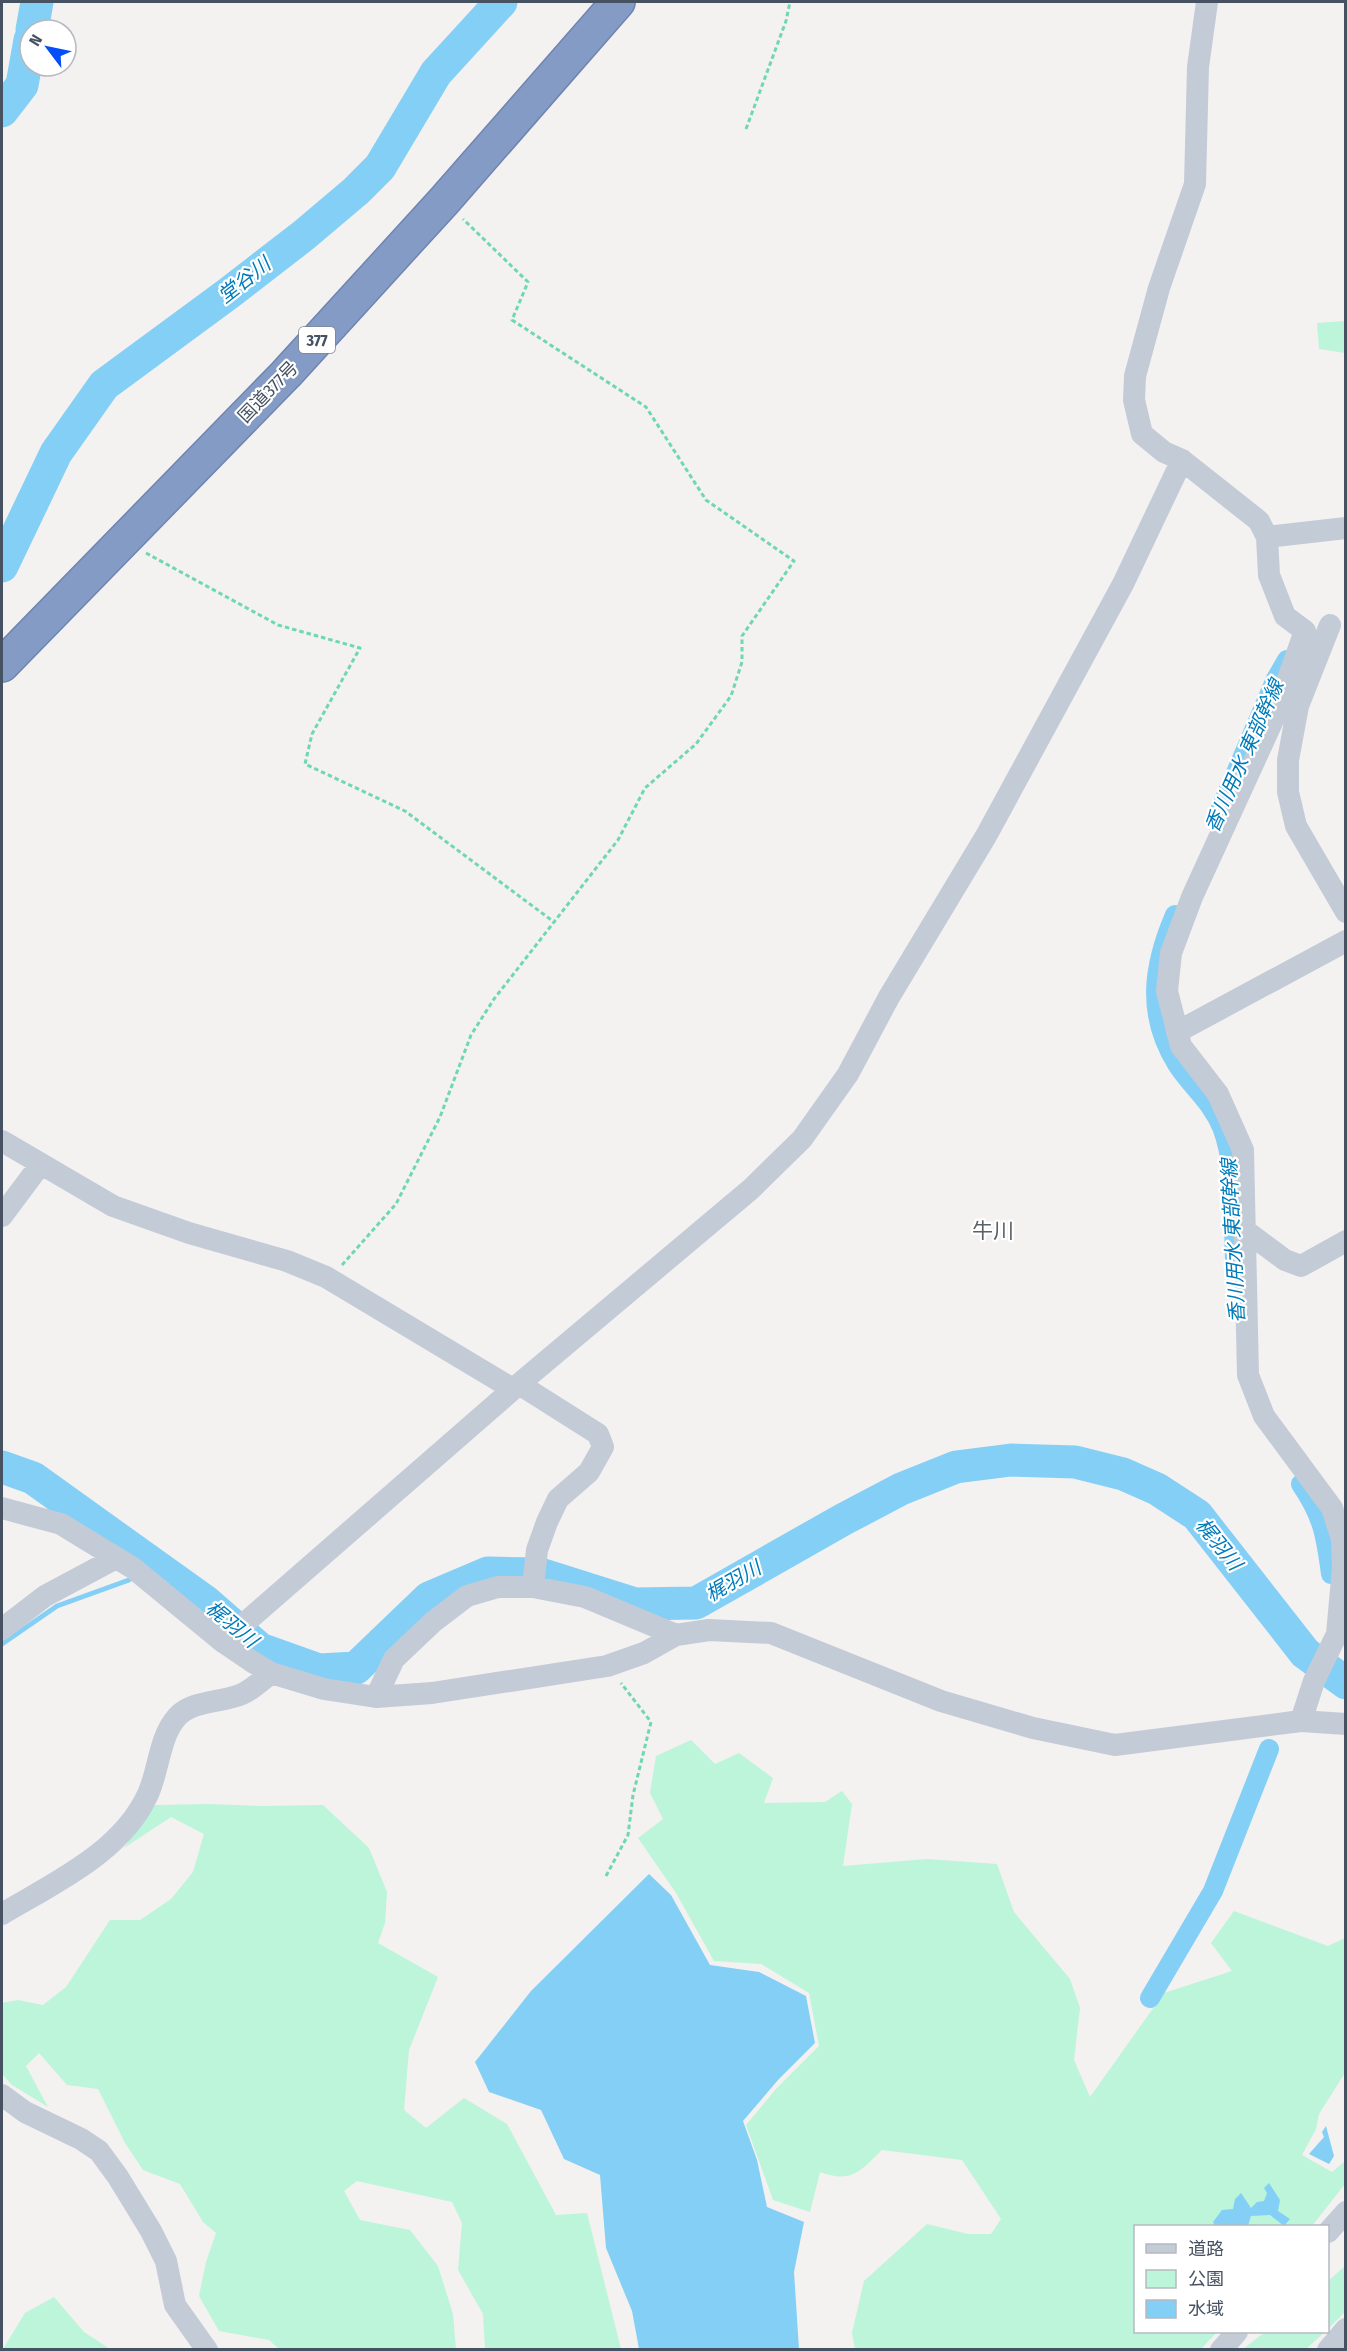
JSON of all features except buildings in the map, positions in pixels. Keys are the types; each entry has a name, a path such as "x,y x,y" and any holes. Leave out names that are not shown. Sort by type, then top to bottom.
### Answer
{"highway":[{"name":"国道377号","path":"2,665 286,374 444,201 618,2"}],"street":[{"path":"1207,2 1198,67 1195,184 1159,288 1135,376 1134,400 1142,434 1164,452 1182,460 1259,521 1267,537 1269,575 1285,616 1305,631 1274,718 1192,897 1171,953 1167,991 1181,1046 1218,1094 1243,1150 1248,1375 1264,1416 1339,1503 1344,1568 1337,1634 1314,1681 1301,1721"},
{"path":"226,1639 516,1387 751,1189 802,1139 848,1074 890,997 986,836 1123,584 1182,460"},
{"path":"1267,537 1346,528"},
{"path":"1330,625 1298,706 1288,760 1288,792 1296,826 1346,912"},
{"path":"1177,1032 1346,941"},
{"path":"2,1141 113,1206 189,1233 287,1261 329,1279 598,1434 603,1447 589,1472 558,1499 547,1522 537,1550 533,1584"},
{"path":"2,1216 40,1165"},
{"path":"1246,1231 1285,1260 1301,1266 1346,1241"},
{"path":"2,1508 61,1524 133,1568 271,1673 324,1689 376,1697 432,1693 607,1666 644,1653 676,1635 709,1630 771,1633 941,1701 1033,1728 1115,1745 1301,1721 1346,1724"},
{"path":"2,1629 45,1596 116,1558"},
{"path":"376,1697 394,1659 433,1622 467,1596 498,1587 533,1584 585,1597 676,1635"},
{"path":"2,1914 84,1866 134,1820 149,1792 163,1745 177,1717 189,1709 242,1694 271,1673"},
{"path":"2,2095 25,2112 81,2139 99,2151 151,2231 166,2261 175,2305 207,2349"},
{"path":"1329,2231 1346,2212"},
{"path":"1328,2349 1346,2329"},
{"path":"1221,2349 1235,2333"}],"path":[{"path":"746,129 786,21 790,2"},
{"path":"329,1279 396,1204 440,1117 471,1035 494,999 618,840 645,788 696,744 731,696 742,662 742,636 794,561 706,500 646,407 512,320 528,282 444,201"},
{"path":"124,541 278,625 360,648 312,734 305,764 405,811 554,922"},
{"path":"606,1876 628,1835 633,1795 651,1722 607,1666"}],"green space":[{"path":"1345,321 1345,353 1319,349 1317,323"},
{"path":"691,1740 715,1764 739,1753 773,1778 764,1803 825,1802 842,1791 852,1804 843,1866 927,1859 997,1864 1014,1912 1070,1979 1080,2008 1074,2060 1090,2097 1164,1993 1232,1971 1211,1943 1234,1911 1328,1946 1345,1938 1345,2073 1319,2114 1316,2129 1302,2155 1332,2172 1345,2161 1345,2184 1313,2225 1134,2225 1134,2333 1216,2333 1201,2349 855,2349 852,2333 864,2281 927,2224 968,2234 991,2234 1001,2219 962,2160 882,2150 862,2169 848,2176 820,2172 810,2212 773,2200 746,2125 776,2089 819,2046 809,1993 761,1964 714,1961 676,1893 638,1838 663,1819 650,1793 656,1756"},
{"path":"155,1805 323,1805 369,1848 387,1892 385,1923 378,1943 438,1977 409,2050 404,2110 426,2128 464,2098 507,2124 556,2215 587,2213 621,2349 485,2349 483,2314 458,2270 462,2223 452,2202 357,2181 344,2191 360,2220 410,2230 438,2266 453,2314 456,2349 279,2349 269,2340 219,2331 199,2296 206,2262 216,2233 203,2222 180,2184 143,2170 125,2143 98,2089 67,2085 39,2053 26,2066 48,2107 12,2085 2,2074 2,2003 18,2000 43,2005 66,1987 110,1920 140,1920 171,1899 193,1872 204,1834 171,1817 124,1848"},
{"path":"1345,2266 1345,2312 1329,2328 1329,2280"},
{"path":"54,2297 84,2332 110,2349 3,2349 25,2313"},
{"path":"1264,2333 1324,2333 1306,2349 1243,2349"}],"water":[{"path":"649,1874 671,1895 710,1965 759,1972 806,1996 815,2043 778,2080 743,2121 757,2160 767,2207 804,2222 794,2272 799,2349 639,2349 632,2311 606,2248 600,2175 564,2159 541,2110 489,2092 475,2062 531,1991"},
{"path":"1326,2126 1334,2156 1329,2164 1309,2154 1324,2137 1322,2132"},
{"path":"1269,2183 1280,2200 1278,2211 1290,2219 1285,2225 1270,2215 1251,2216 1248,2225 1214,2225 1213,2222 1222,2210 1233,2209 1235,2199 1241,2193 1251,2208 1257,2202 1264,2201 1267,2193 1264,2188"}],"waterway":[{"path":"34,18 37,2"},
{"name":"堂谷川","path":"2,566 56,453 104,385 229,293 356,191 380,167 436,73 501,2"},
{"path":"2,111 22,85 23,78"},
{"name":"香川用水 東部幹線","path":"1221,808 1276,679 1287,660"},
{"name":"香川用水 東部幹線","path":"1175,915 1167,934 1158,971 1157,1008 1167,1045 1177,1064 1218,1118 1227,1142 1232,1174 1235,1258"},
{"name":"梶羽川","path":"2,1467 33,1478 206,1602 260,1649 319,1670 356,1668 429,1598 488,1573 540,1574 635,1604 696,1603 901,1489 956,1467 1011,1460 1075,1462 1123,1474 1157,1489 1197,1515 1305,1653 1346,1683"},
{"name":"香川用水 東部幹線","path":"1301,1484 1319,1517 1331,1574"},
{"path":"2,1644 57,1606 129,1580"},
{"name":"香川用水 東部幹線","path":"1150,1998 1213,1891 1269,1749"}],"district":[{"name":"牛川","path":"993,1231"}]}
